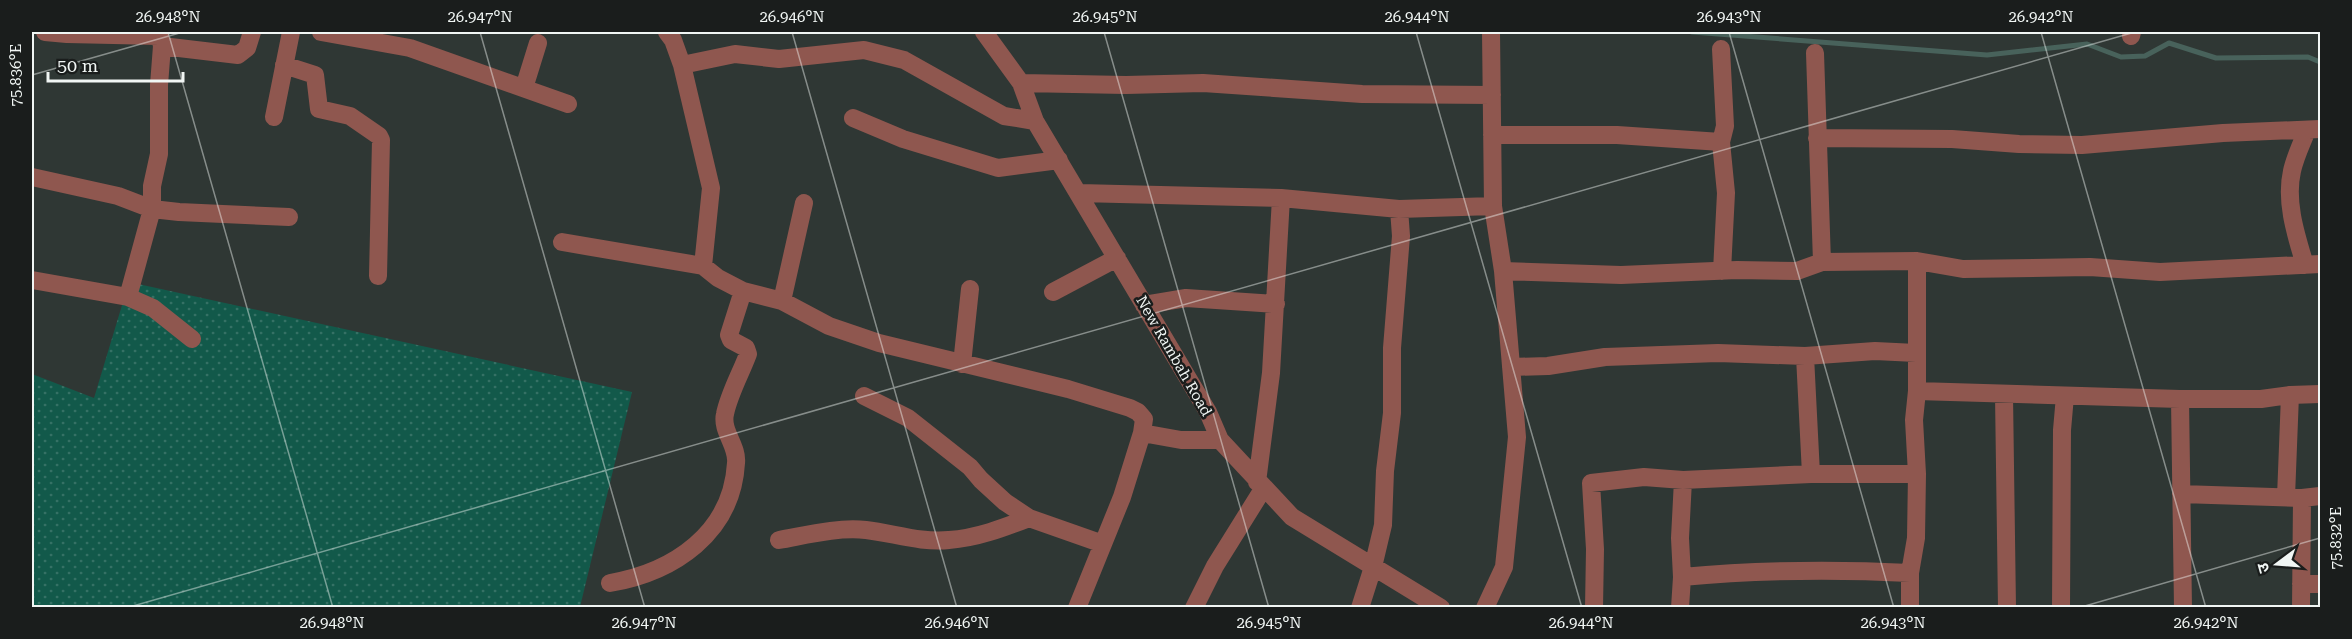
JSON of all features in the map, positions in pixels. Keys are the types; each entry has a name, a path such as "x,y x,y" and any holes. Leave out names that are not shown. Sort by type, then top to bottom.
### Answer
{"street":[{"path":"45,32 160,38 237,55 247,48 252,32"},
{"path":"274,117 291,32"},
{"path":"321,32 410,48 568,104"},
{"path":"667,32 673,40 682,65 711,188 704,266"},
{"name":"New Rambah Road","path":"984,32 1021,83 1035,121 1208,412 1220,440 1292,517 1441,608"},
{"path":"1485,608 1504,567 1517,437 1503,271 1493,206 1491,32"},
{"path":"128,297 152,209 152,186 159,154 160,38"},
{"path":"524,88 538,43"},
{"path":"1721,49 1725,126 1721,142 1726,194 1722,271"},
{"path":"682,65 735,54 779,59 864,50 904,60 1004,116 1035,121"},
{"path":"1815,53 1822,262"},
{"path":"284,65 315,75 319,109 350,116 379,136 381,140 378,276"},
{"path":"1021,83 1126,86 1203,83 1362,94 1492,95"},
{"path":"853,118 903,139 998,168 1059,160"},
{"path":"1817,138 1952,139 2019,144 2082,145 2223,133 2314,130"},
{"path":"1503,271 1621,275 1797,271 1822,262 1917,261 1962,269 2090,267 2160,272 2313,265 2294,227 2291,199 2292,171 2314,130"},
{"path":"1492,135 1617,135 1721,142"},
{"path":"32,177 118,196 152,209 289,217"},
{"path":"1078,193 1281,198 1399,209 1493,206"},
{"path":"1194,608 1260,485 1268,414 1281,198"},
{"path":"782,301 804,203"},
{"path":"1360,608 1374,567 1383,525 1385,471 1392,413 1392,348 1401,236 1399,209"},
{"path":"562,242 704,266 718,278 743,291 782,301 829,326 879,343 1068,389 1138,412 1144,418 1142,434 1122,497 1077,608"},
{"path":"1053,292 1117,258"},
{"path":"1910,608 1910,573 1916,538 1917,474 1914,420 1917,391 1917,261"},
{"path":"32,280 128,297 153,308 192,339"},
{"path":"962,364 970,289"},
{"path":"610,583 636,578 656,570 691,550 708,534 728,504 736,463 734,448 726,427 725,414 748,354 746,348 731,340 729,335 743,291"},
{"path":"1144,305 1186,298 1276,304"},
{"path":"1511,367 1548,366 1605,357 1718,353 1805,356 1875,351 1916,353"},
{"path":"1805,356 1810,474"},
{"path":"1917,391 2180,399 2261,399 2320,394"},
{"path":"2004,395 2007,608"},
{"path":"2290,395 2301,608"},
{"path":"864,396 908,418 970,467 1005,502 1029,519 1103,544"},
{"path":"2061,608 2062,430 2065,396"},
{"path":"2180,399 2183,608"},
{"path":"1142,434 1180,440 1220,440"},
{"path":"1594,608 1596,549 1591,483 1644,477 1683,480 1810,474 1917,474"},
{"path":"1680,608 1683,480"},
{"path":"2181,494 2320,496"},
{"path":"779,540 827,531 864,530 946,541 970,537 1029,519"},
{"path":"1682,577 1728,572 1910,573"},
{"path":"2301,584 2320,584"}],"green space":[{"path":"129,282 632,392 580,607 32,608 32,374 94,398"}],"waterway":[{"path":"1692,32 1987,55 2087,44 2121,57 2145,56 2169,43 2216,58 2308,57 2320,62"}]}
